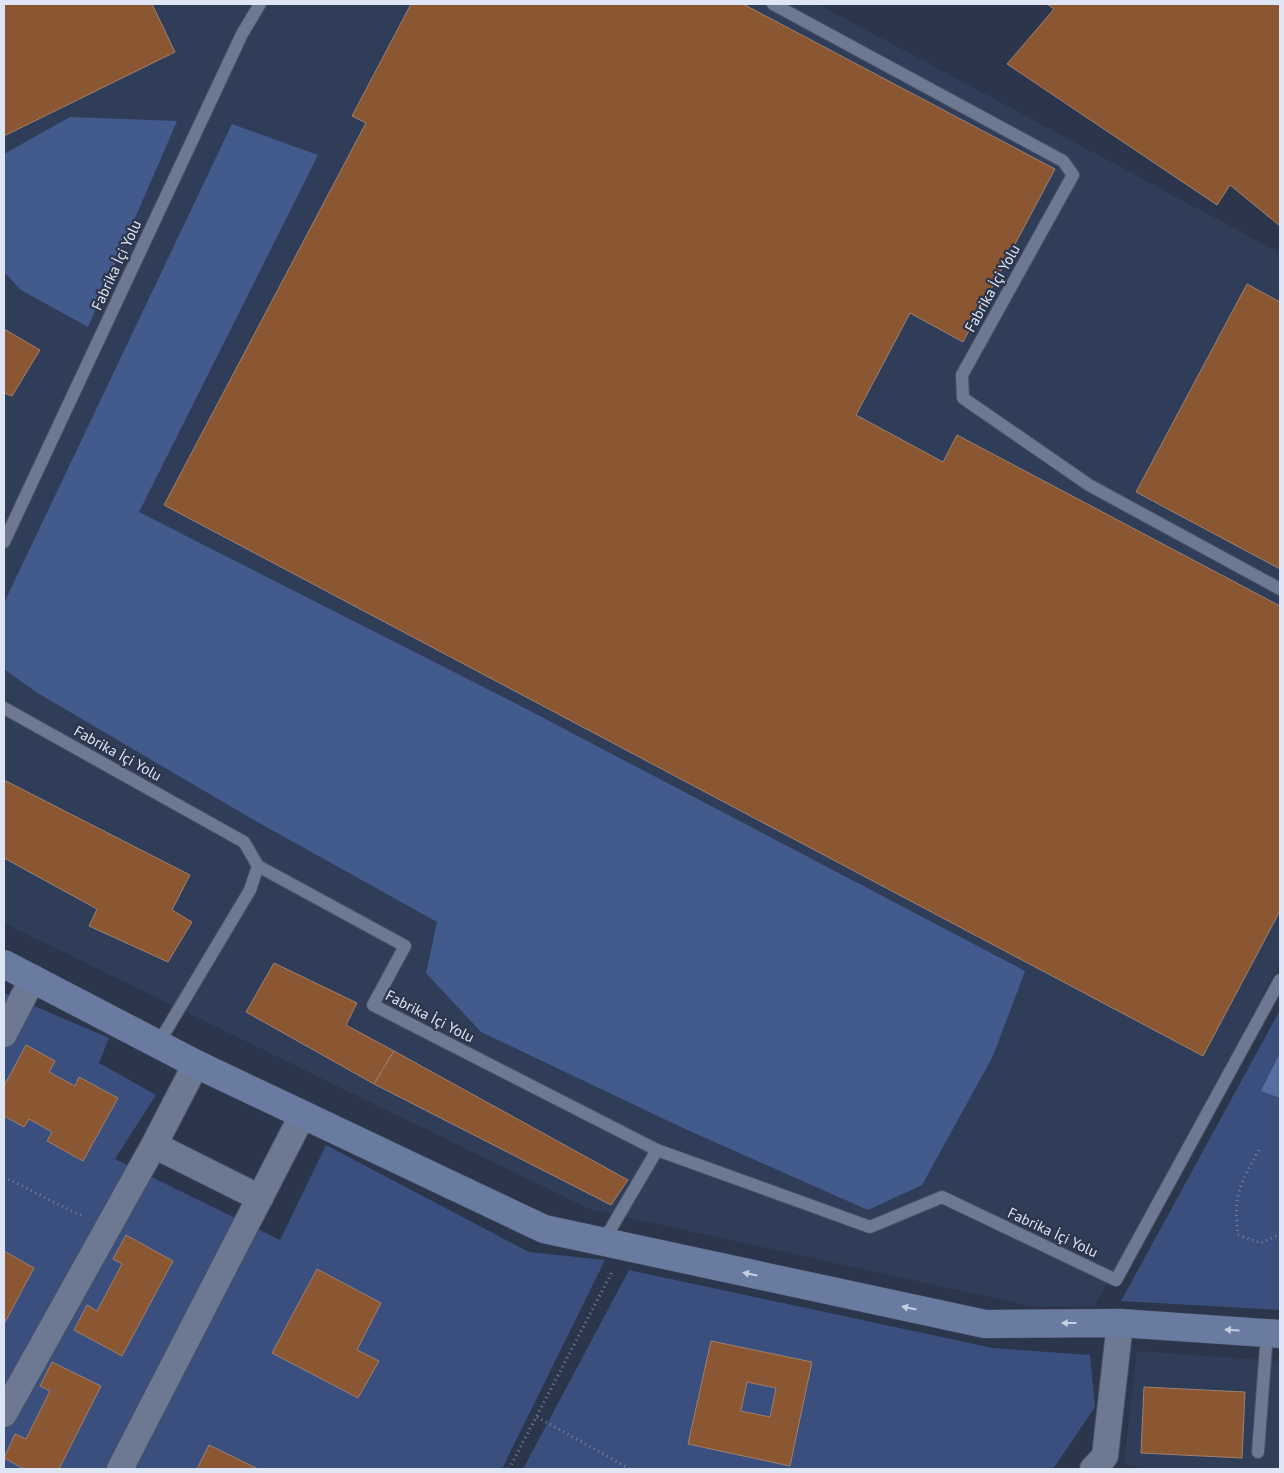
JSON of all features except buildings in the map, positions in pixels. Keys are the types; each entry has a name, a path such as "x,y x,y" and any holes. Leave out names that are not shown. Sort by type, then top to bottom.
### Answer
{"main road":[{"path":"4,964 196,1064 544,1229 985,1324 1120,1323 1274,1333"}],"street":[{"path":"4,1034 33,978"},
{"path":"4,1414 154,1145 196,1064"},
{"path":"120,1469 303,1114"},
{"path":"154,1145 260,1198"},
{"path":"1093,1469 1105,1456 1120,1323"}],"lane":[{"name":"Fabrika İçi Yolu","path":"4,542 238,43 260,4"},
{"name":"Fabrika İçi Yolu","path":"773,4 1063,161 1073,175 962,375 963,398 1089,484 1280,589"},
{"name":"Fabrika İçi Yolu","path":"4,708 244,842 258,866 406,946 372,1005 656,1150 870,1227 942,1197 1116,1280 1280,980"},
{"path":"158,1044 250,890 258,866"},
{"path":"614,1245 656,1150"},
{"path":"1258,1452 1274,1333"}],"path":[{"path":"1259,1150 1239,1186 1236,1216 1238,1235 1261,1243 1280,1234"},
{"path":"4,1177 108,1228"},
{"path":"509,1469 537,1417 614,1245"},
{"path":"537,1417 630,1469"}],"shaded area":[{"path":"4,4 818,4 1280,253 1280,964 1094,1307 1030,1306 589,1209 4,923"},
{"path":"70,117 177,121 88,327 21,290 4,272 4,154"},
{"path":"232,124 318,155 139,512 513,702 1025,971 993,1056 922,1185 868,1210 683,1128 481,1032 426,973 437,922 247,816 36,692 4,669 4,603"},
{"path":"4,993 109,1038 99,1063 156,1095 115,1159 280,1240 326,1145 529,1252 605,1260 502,1469 4,1469"},
{"path":"1280,1010 1280,1310 1121,1301"},
{"path":"1280,1053 1280,1098 1261,1091"},
{"path":"629,1270 993,1348 1090,1355 1095,1407 1053,1469 523,1469"},
{"path":"1137,1351 1280,1361 1280,1469 1146,1469 1124,1463"}]}
